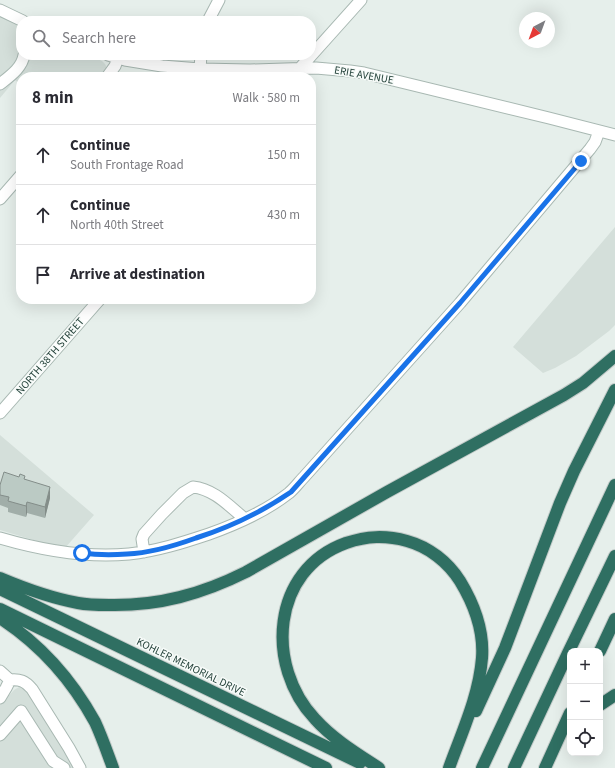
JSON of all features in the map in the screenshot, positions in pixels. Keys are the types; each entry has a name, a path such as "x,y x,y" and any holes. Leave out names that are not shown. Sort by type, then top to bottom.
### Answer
{"highway":[{"path":"0,578 27,590 48,596 96,605 141,604 180,598 212,588 246,572 387,492 564,395 582,383 615,356"},
{"path":"449,768 505,648 560,503 574,471 615,390"},
{"path":"482,768 615,485"},
{"path":"379,768 334,737 310,714 289,677 284,657 282,638 283,620 288,600 299,579 309,567 322,555 340,545 358,539 376,536 396,538 413,543 425,548 441,559 456,574 474,609 479,625 482,646 480,677 474,702 449,768"},
{"path":"514,768 615,556"},
{"name":"KOHLER MEMORIAL DRIVE","path":"0,589 370,768"},
{"path":"0,609 326,768"},
{"path":"0,618 12,626 57,666 79,695 106,747 113,768"},
{"path":"601,648 615,620"},
{"path":"603,704 615,696"},
{"path":"546,768 567,720"},
{"path":"546,768 567,739"}],"street":[{"path":"211,16 219,0"},
{"path":"316,51 362,0"},
{"path":"0,10 16,18"},
{"path":"0,84 18,69 23,60"},
{"path":"111,72 115,66 114,60"},
{"name":"ERIE AVENUE","path":"125,60 162,66 200,69 256,70 301,68 364,73 615,135"},
{"path":"200,69 201,60"},
{"path":"297,72 308,60"},
{"path":"0,538 50,550 97,555 144,552 183,543 222,530 245,519 291,492 510,245 590,149 595,142 599,131"},
{"path":"0,199 16,181"},
{"name":"NORTH 38TH STREET","path":"0,413 96,304"},
{"path":"144,552 142,539 144,534 183,493 193,487 206,490 220,498 245,519"},
{"path":"0,671 10,680 18,679 29,685 51,718 80,768"},
{"path":"0,698 10,680"},
{"path":"0,735 21,711 53,761 64,768 73,754"}],"shaded area":[{"path":"0,15 16,23 16,60 100,60 107,68 106,72 16,72 16,81 15,80 0,98"},
{"path":"615,227 615,325 576,356 543,373 513,347"},
{"path":"0,435 94,515 65,548 0,530"},
{"path":"19,687 27,690 75,768 0,768 0,705 14,690"}],"building":[{"path":"4,472 19,477 20,474 25,476 24,479 50,487 45,507 27,502 26,506 8,501 9,497 0,495 0,485"}],"route":[{"path":"82,553 97,555 128,554 157,550 183,543 222,530 263,510 291,492 460,303 581,161"}]}
